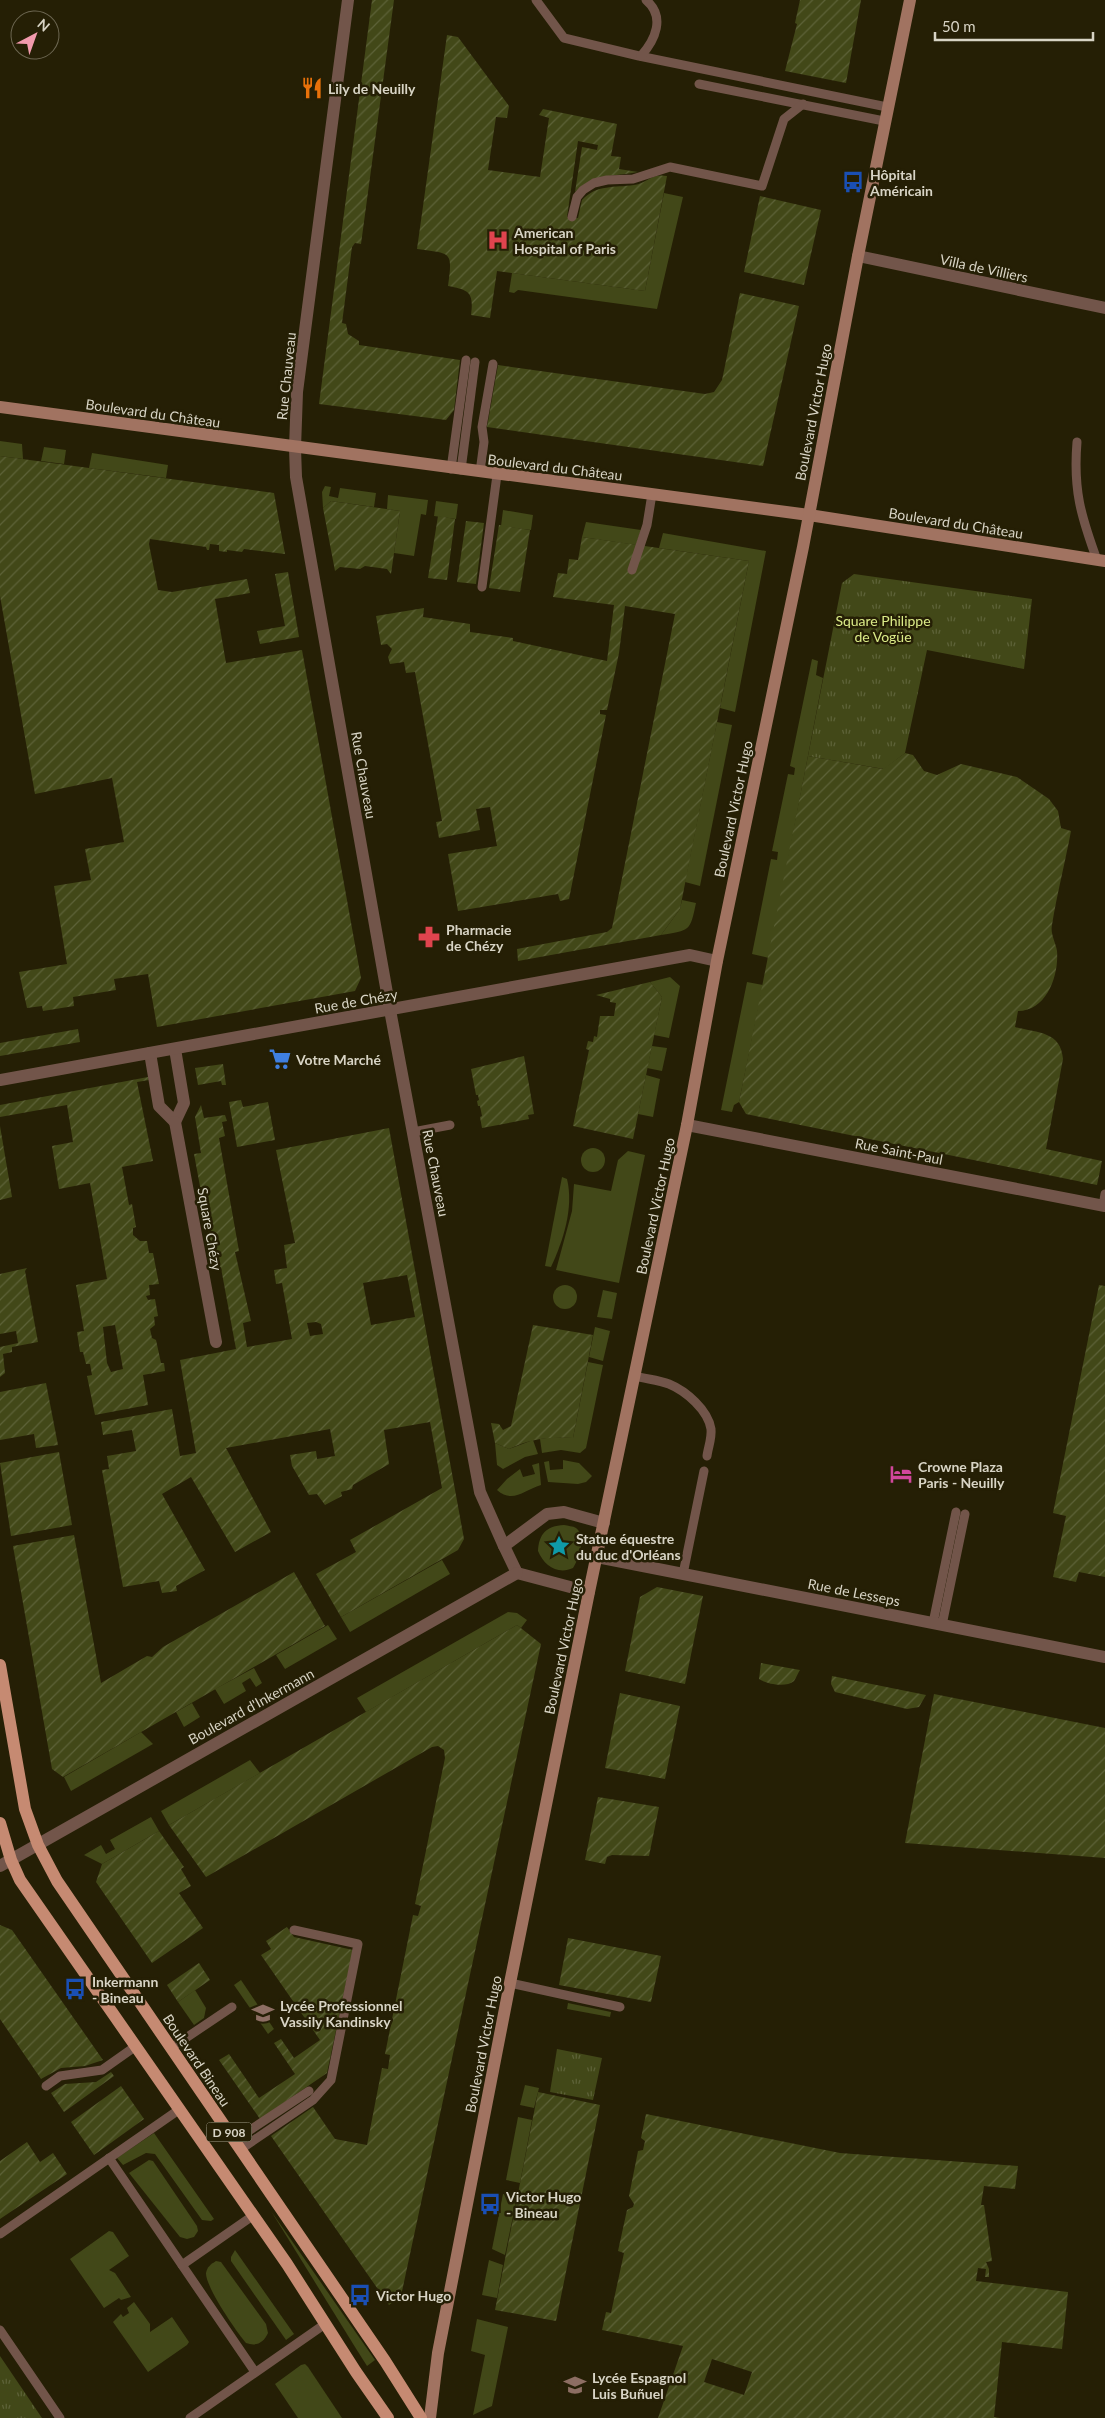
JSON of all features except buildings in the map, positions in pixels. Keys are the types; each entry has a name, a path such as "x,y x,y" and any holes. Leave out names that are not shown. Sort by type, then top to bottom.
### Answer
{"main road":[{"name":"Boulevard Bineau","path":"0,1665 25,1809 38,1845 57,1881 386,2361 420,2418"},
{"name":"D 908","path":"0,1823 6,1863 20,1880 254,2216 388,2418"}],"street":[{"name":"Rue Chauveau","path":"348,0 297,392 296,477 390,1010 480,1492 517,1573"},
{"name":"Boulevard Victor Hugo","path":"430,2418 438,2353 510,1983 589,1592 687,1124 717,961 809,515 884,121 910,0"},
{"name":"Villa de Villiers","path":"858,256 1105,308"},
{"name":"Boulevard du Château","path":"0,408 809,515 1101,560"},
{"name":"Rue de Chézy","path":"0,1080 690,955 717,961"},
{"path":"150,1053 159,1106 175,1122 184,1104 175,1049"},
{"name":"Square Chézy","path":"175,1122 216,1342"},
{"name":"Rue Saint-Paul","path":"687,1124 1104,1202"},
{"path":"504,1546 547,1514 564,1512 604,1523"},
{"name":"Rue de Lesseps","path":"597,1557 1105,1657"},
{"path":"517,1573 589,1592"},
{"name":"Boulevard d'Inkermann","path":"6,1863 517,1573"}],"lane":[{"path":"536,0 564,38 641,56 887,107"},
{"path":"641,56 657,29 655,13 646,0"},
{"path":"699,84 884,121"},
{"path":"572,217 577,197 583,190 594,184 607,180 633,179 670,167 762,186 784,119 803,104"},
{"path":"456,469 471,361"},
{"path":"480,472 484,442 482,427 493,364"},
{"path":"1077,442 1076,492 1086,529 1101,560"},
{"path":"482,587 497,475"},
{"path":"632,570 647,525 652,494"},
{"path":"413,1132 450,1125"},
{"path":"635,1376 668,1384 683,1392 696,1404 706,1417 710,1428 707,1456"},
{"path":"683,1574 704,1471"},
{"path":"938,1624 961,1513"},
{"path":"238,2145 313,2100 331,2080 358,1944 294,1930"},
{"path":"510,1983 620,2007"},
{"path":"171,2048 232,2007"},
{"path":"46,2086 66,2074 90,2073 102,2070 136,2046"},
{"path":"238,2145 309,2091"},
{"path":"0,2234 180,2109"},
{"path":"109,2158 256,2372"},
{"path":"182,2265 254,2216"},
{"path":"190,2418 325,2324"},
{"path":"0,2330 60,2418"}],"green space":[{"path":"372,0 394,0 361,244 355,243 352,247 342,323 346,324 348,334 359,341 359,345 460,360 454,410 446,420 319,404"},
{"path":"800,0 861,0 846,83 785,71 797,24 795,23"},
{"path":"447,35 458,37 509,106 507,118 496,117 488,170 540,177 549,118 539,115 543,109 617,124 611,156 621,157 619,169 638,172 597,179 582,186 575,192 582,147 597,150 598,145 578,141 567,217 578,218 582,200 594,191 639,184 653,177 667,176 645,291 497,271 490,318 471,315 472,301 468,293 448,286 450,266 447,256 443,253 417,249"},
{"path":"664,193 683,197 657,309 518,290 514,293 509,292 512,273 645,291"},
{"path":"760,196 821,210 804,285 744,272"},
{"path":"740,293 799,306 763,466 487,427 498,365 705,394 714,392 722,380"},
{"path":"0,441 22,444 23,459 0,456"},
{"path":"44,447 66,450 64,464 41,461"},
{"path":"92,453 168,465 166,478 89,468"},
{"path":"0,456 274,493 285,554 244,549 242,552 219,551 219,545 210,544 209,550 207,550 206,547 150,539 149,544 158,590 172,592 247,579 250,593 215,599 226,663 302,650 361,978 355,991 157,1027 148,974 114,979 116,990 73,997 74,1006 43,1011 42,1006 27,1008 19,972 67,964 54,886 91,880 85,849 124,842 112,778 35,794 0,596"},
{"path":"325,486 331,487 329,496 338,498 340,488 376,493 374,507 331,501 323,508 322,492"},
{"path":"388,495 428,500 426,515 421,514 414,556 394,553 400,511 387,509"},
{"path":"331,501 400,511 391,574 387,569 365,566 360,569 340,567 335,571 323,508"},
{"path":"436,501 458,504 456,519 434,516"},
{"path":"503,510 533,515 531,530 501,526"},
{"path":"438,516 455,519 447,580 428,578"},
{"path":"466,521 484,523 476,584 457,582"},
{"path":"586,522 641,530 636,545 582,537"},
{"path":"499,525 530,530 520,592 489,588"},
{"path":"663,533 766,551 735,712 720,708 749,561 659,548"},
{"path":"582,537 749,561 680,909 661,935 518,961 517,949 607,932 612,928 675,614 625,606 619,653 607,710 600,710 600,714 606,715 569,899 560,901 558,894 458,911 448,854 497,846 490,807 476,809 480,830 439,838 436,822 442,821 415,672 406,673 404,662 390,664 388,657 392,649 387,644 381,645 376,616 424,608 423,617 470,624 470,632 513,638 513,641 607,661 614,605 553,597 558,573 567,574 569,559 578,560"},
{"path":"288,572 299,637 260,644 257,631 285,626 275,574"},
{"name":"Square Philippe de Vogüe","path":"854,574 1032,599 1024,669 927,650 905,753 884,769 808,756 842,583"},
{"path":"812,659 818,661 816,675 823,678 769,958 752,954 771,859 777,860 778,852 772,851 788,774 794,775 795,768 790,766"},
{"path":"717,722 732,725 700,886 685,882"},
{"path":"905,753 913,755 924,771 937,775 961,764 1017,777 1049,799 1058,811 1061,828 1071,831 1052,925 1057,951 1056,970 1053,981 1044,998 1037,1005 1018,1011 1015,1027 1039,1032 1053,1038 1058,1043 1063,1059 1046,1149 1102,1161 1097,1185 746,1114 739,1102 808,756 883,769"},
{"path":"682,900 696,903 690,925 678,932 661,935 680,909"},
{"path":"670,977 680,986 669,1038 654,1035 662,997 650,982"},
{"path":"650,982 662,997 633,1139 573,1126 589,1050 586,1049 588,1041 593,1042 594,1036 597,1037 600,1016 614,1016 616,1003 596,995"},
{"path":"747,982 763,985 739,1102 734,1105 732,1112 721,1110"},
{"path":"78,1029 80,1042 0,1056 0,1043"},
{"path":"652,1046 667,1048 662,1071 647,1068"},
{"path":"524,1056 534,1114 528,1115 529,1119 482,1128 480,1117 482,1116 480,1106 478,1106 477,1101 479,1100 478,1095 476,1095 471,1069"},
{"path":"223,1064 226,1085 222,1085 221,1081 198,1085 195,1068"},
{"path":"646,1075 660,1079 653,1117 638,1114"},
{"path":"148,1077 149,1080 137,1082 153,1161 122,1167 129,1205 132,1204 136,1227 133,1228 133,1235 140,1241 147,1241 149,1253 153,1253 159,1284 149,1285 150,1295 146,1296 148,1300 155,1299 158,1316 154,1317 155,1325 150,1329 152,1338 156,1340 161,1363 164,1363 165,1371 143,1375 148,1405 95,1415 87,1376 92,1375 90,1364 86,1364 83,1352 80,1352 77,1332 84,1331 76,1285 107,1279 90,1183 59,1189 52,1146 73,1142 67,1105 0,1117 0,1105","holes":["115,1325 123,1369 111,1372 107,1363 103,1327"]},
{"path":"241,1100 243,1107 268,1102 275,1140 237,1147 229,1102"},
{"path":"201,1105 204,1118 225,1115 227,1121 222,1122 225,1136 219,1138 239,1251 235,1252 251,1321 243,1323 247,1347 292,1339 282,1283 276,1284 274,1270 287,1268 284,1245 295,1243 276,1150 389,1128 464,1539 458,1550 341,1617 316,1574 356,1552 350,1540 442,1488 430,1422 384,1430 389,1464 353,1485 352,1489 341,1492 342,1496 325,1505 317,1494 309,1495 292,1466 290,1455 316,1451 317,1459 335,1456 330,1429 226,1448 271,1532 235,1552 191,1477 162,1494 205,1570 176,1586 177,1591 162,1593 159,1581 123,1587 102,1470 109,1469 107,1456 136,1451 132,1430 103,1435 101,1422 172,1409 180,1456 196,1453 180,1360 236,1349 221,1268 214,1262 194,1154 201,1153 195,1117","holes":["407,1275 415,1317 371,1325 363,1283","316,1322 321,1324 323,1334 310,1336 307,1323"]},
{"path":"0,1126 12,1197 0,1200"},
{"path":"593,1148 601,1152 605,1160 601,1168 593,1172 585,1168 581,1160 585,1152"},
{"path":"628,1151 645,1155 619,1283 556,1270 572,1211 574,1184 611,1191 618,1160"},
{"path":"562,1177 567,1179 569,1190 568,1213 560,1246 551,1267 545,1266"},
{"path":"27,1268 25,1271 38,1342 12,1347 12,1352 3,1354 5,1373 0,1377 0,1347 18,1343 16,1331 0,1334 0,1274"},
{"path":"565,1285 573,1289 577,1297 573,1305 565,1309 557,1305 553,1297 557,1289"},
{"path":"1099,1285 1105,1286 1105,1577 1079,1572 1076,1582 1053,1577 1066,1516 1053,1513"},
{"path":"603,1290 617,1293 612,1319 597,1317"},
{"path":"533,1325 593,1335 573,1438 556,1437 540,1439 509,1449 495,1443 491,1423 499,1424 503,1430 511,1426"},
{"path":"595,1327 610,1331 603,1361 589,1357"},
{"path":"588,1362 603,1365 586,1448 580,1453 561,1450 542,1453 540,1439 553,1437 573,1438"},
{"path":"46,1383 58,1445 36,1448 34,1434 0,1440 0,1392"},
{"path":"533,1440 538,1454 525,1457 503,1469 497,1465 495,1443 509,1449"},
{"path":"59,1452 72,1525 11,1536 0,1463"},
{"path":"563,1460 579,1463 592,1476 586,1482 578,1484 548,1482 544,1462 549,1461 550,1470 563,1469"},
{"path":"539,1463 541,1485 513,1496 508,1496 497,1490 520,1469 523,1477 535,1474 532,1465"},
{"path":"564,1525 572,1526 579,1532 581,1548 573,1568 557,1570 544,1561 538,1551 540,1540 548,1529"},
{"path":"74,1535 101,1683 147,1656 152,1657 163,1647 294,1572 325,1626 63,1777 52,1769 13,1546"},
{"path":"442,1560 450,1574 350,1632 341,1617"},
{"path":"657,1587 703,1596 685,1684 625,1671 640,1597"},
{"path":"508,1612 517,1613 527,1620 521,1628 517,1625 366,1712 357,1698"},
{"path":"328,1625 337,1639 285,1669 276,1655"},
{"path":"517,1625 541,1644 401,2296 389,2305 271,2136 313,2107 335,2139 367,2145 382,2068 388,2069 390,2055 385,2054 413,1915 418,1916 421,1906 415,1904 445,1758 444,1750 438,1746 432,1747 206,1877 169,1825"},
{"path":"761,1663 800,1670 794,1681 790,1683 781,1685 771,1684 759,1679"},
{"path":"254,1668 262,1683 256,1687 250,1678 242,1683 246,1691 224,1704 215,1689"},
{"path":"832,1676 926,1695 919,1707 907,1709 835,1692 831,1684"},
{"path":"620,1693 680,1706 665,1779 605,1768"},
{"path":"934,1694 1105,1728 1105,1858 905,1843"},
{"path":"192,1703 200,1717 184,1727 176,1712"},
{"path":"141,1732 153,1744 71,1791 64,1777"},
{"path":"250,1760 260,1773 169,1825 161,1811"},
{"path":"598,1797 659,1807 649,1856 612,1855 607,1857 605,1864 585,1860"},
{"path":"151,1817 159,1831 102,1864 84,1855 101,1845 106,1854 115,1849 110,1840"},
{"path":"159,1831 184,1867 181,1869 191,1886 179,1893 203,1928 152,1963 96,1882 102,1864"},
{"path":"0,1925 12,1930 103,2060 85,2066 61,2068 41,2079 0,2019"},
{"path":"287,1927 294,1937 353,1950 327,2073 260,2119 219,2060 229,2054 259,2098 295,2074 274,2043 281,2039 294,2058 320,2040 261,1955 271,1949 266,1941"},
{"path":"568,1938 661,1956 651,2002 559,1985"},
{"path":"199,1963 210,1980 178,2002 167,1985"},
{"path":"241,1980 274,2029 268,2034 234,1985"},
{"path":"195,1990 206,2008 204,2018 194,2025 178,2002"},
{"path":"568,2003 611,2012 610,2017 567,2009"},
{"path":"557,2049 602,2058 593,2100 550,2092"},
{"path":"111,2072 114,2076 64,2112 51,2093 65,2084 96,2082"},
{"path":"525,2085 539,2088 534,2108 520,2105"},
{"path":"121,2086 144,2119 94,2155 71,2122"},
{"path":"538,2092 600,2105 556,2321 495,2310"},
{"path":"646,2114 840,2153 1018,2166 1015,2189 984,2186 981,2205 984,2205 992,2261 986,2262 989,2269 989,2277 985,2277 986,2269 978,2268 976,2281 1068,2292 1062,2349 1002,2342 994,2417 1000,2418 658,2418 683,2346 602,2330 606,2312 611,2313 624,2253 618,2251 627,2210 633,2207 634,2204 629,2196 638,2151 643,2150 645,2141 641,2138","holes":["712,2359 752,2372 744,2395 704,2382"]},
{"path":"518,2117 532,2120 520,2183 506,2180"},
{"path":"154,2133 214,2219 211,2221 202,2220 155,2154 146,2153 123,2165 117,2158"},
{"path":"27,2142 40,2162 53,2153 67,2174 0,2219 0,2161"},
{"path":"149,2160 153,2161 197,2226 198,2231 194,2237 187,2239 180,2237 129,2173"},
{"path":"503,2194 517,2197 505,2255 492,2249"},
{"path":"271,2211 375,2360 367,2366 355,2347"},
{"path":"109,2231 113,2232 129,2256 109,2270 115,2273 131,2297 121,2300 119,2298 104,2308 70,2259"},
{"path":"235,2250 294,2334 286,2340 231,2261"},
{"path":"489,2260 503,2265 497,2298 482,2295"},
{"path":"216,2261 221,2262 266,2324 268,2333 260,2343 246,2343 216,2298 206,2273 207,2269"},
{"path":"134,2302 150,2324 150,2332 172,2317 189,2342 148,2372 113,2322 121,2314 123,2317 129,2313 127,2308"},
{"path":"477,2319 508,2327 492,2406 473,2415 485,2355 471,2351"},
{"path":"0,2356 42,2418 0,2418"},
{"path":"305,2364 308,2367 342,2418 298,2418 275,2384"}],"place":[{"name":"Lily de Neuilly","path":"312,88"},
{"name":"Hôpital Américain","path":"853,182"},
{"name":"American Hospital of Paris","path":"498,240"},
{"name":"Pharmacie de Chézy","path":"429,937"},
{"name":"Votre Marché","path":"280,1059"},
{"name":"Crowne Plaza Paris - Neuilly","path":"901,1474"},
{"name":"Statue équestre du duc d'Orléans","path":"559,1546"},
{"name":"Inkermann - Bineau","path":"75,1989"},
{"name":"Lycée Professionnel Vassily Kandinsky","path":"263,2013"},
{"name":"Victor Hugo - Bineau","path":"490,2204"},
{"name":"Victor Hugo","path":"360,2295"},
{"name":"Lycée Espagnol Luis Buñuel","path":"575,2385"}]}
